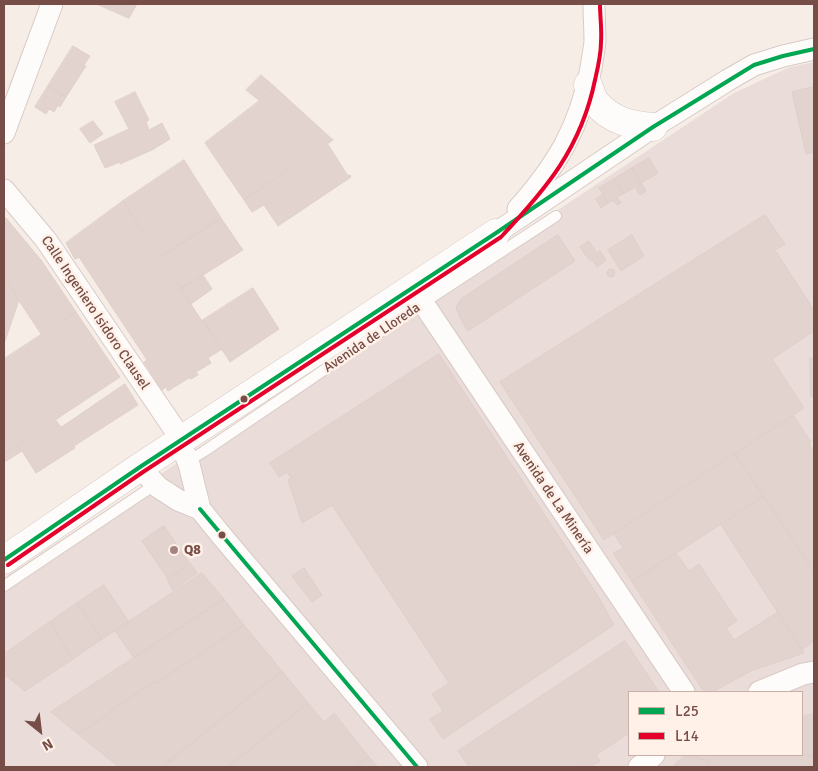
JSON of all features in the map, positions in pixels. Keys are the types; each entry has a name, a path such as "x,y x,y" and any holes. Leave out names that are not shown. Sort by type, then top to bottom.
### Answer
{"street":[{"path":"4,133 52,4"},
{"path":"496,233 532,194 562,152 578,116 588,85 594,43 594,4"},
{"name":"Avenida de Lloreda","path":"4,560 80,522 653,126 754,66 783,56 814,49"},
{"path":"588,85 595,102 615,119 637,126 653,126"},
{"name":"Calle Ingeniero Isidoro Clausel","path":"4,190 46,240 175,430 194,480 200,509"},
{"name":"Avenida de La Minería","path":"423,303 683,691"},
{"path":"148,476 178,500 200,509 417,767"},
{"path":"761,691 803,674 814,672"},
{"path":"639,767 653,756"}],"lane":[{"name":"Avenida de Lloreda","path":"184,451 211,446 556,216"},
{"name":"Avenida de Lloreda","path":"4,586 80,522"}],"shaded area":[{"path":"814,62 814,767 4,767 4,578 734,93 790,67"}],"building":[{"path":"97,4 137,4 129,18"},
{"path":"73,46 90,56 84,65 86,66 66,97 48,86"},
{"path":"261,75 276,88 260,101 246,90"},
{"path":"48,86 66,97 60,107 58,105 54,112 49,109 46,114 35,107"},
{"path":"814,87 814,152 806,154 792,92"},
{"path":"276,88 333,140 244,200 205,143"},
{"path":"135,92 149,120 146,122 149,130 162,123 170,139 152,150 120,164 120,162 105,168 94,145 129,129 115,102"},
{"path":"93,121 103,134 90,143 80,129"},
{"path":"327,143 348,176 350,175 351,177 278,226 264,205 252,212 244,200"},
{"path":"649,158 658,173 641,183 632,168"},
{"path":"184,160 221,218 161,257 123,201"},
{"path":"632,168 646,191 640,195 636,189 638,188 637,186 623,194 614,179"},
{"path":"614,179 623,194 617,197 621,203 617,205 614,200 608,203 599,188"},
{"path":"603,195 608,203 601,208 596,199"},
{"path":"123,201 222,349 208,358 211,363 196,372 198,375 191,379 189,378 168,391 166,387 162,390 144,362 147,360 79,257 75,259 66,243"},
{"path":"765,215 785,244 775,250 814,310 814,331 772,359 804,408 604,540 500,382"},
{"path":"4,218 6,218 41,260 76,312 41,334 4,278"},
{"path":"221,218 243,250 181,289 161,257"},
{"path":"558,235 575,261 468,331 456,307 461,299"},
{"path":"632,235 644,256 621,271 608,250"},
{"path":"589,241 597,253 600,251 606,260 597,267 580,247"},
{"path":"611,269 615,273 611,277 607,273"},
{"path":"203,275 212,289 191,304 181,289"},
{"path":"4,278 19,300 4,344"},
{"path":"253,288 279,329 230,362 203,320"},
{"path":"76,312 120,377 4,454 4,359"},
{"path":"439,354 598,596 614,625 443,739 430,719 443,711 432,694 449,683 332,505 302,523 288,480 291,478 287,472 279,477 270,463"},
{"path":"810,358 814,358 814,397 811,397"},
{"path":"125,384 138,405 36,473 22,451 4,461 4,454 55,419 61,427"},
{"path":"794,416 811,442 809,444 814,453 814,572 735,454"},
{"path":"735,454 764,496 632,582 613,553 623,548 614,534"},
{"path":"764,496 814,572 814,641 802,650 721,525"},
{"path":"164,526 190,564 168,579 142,541"},
{"path":"676,553 689,571 699,564 737,621 726,628 734,640 778,612 804,653 753,670 714,691 702,689 632,582"},
{"path":"191,564 197,573 173,590 167,580"},
{"path":"304,568 322,595 312,602 292,576"},
{"path":"202,573 224,599 134,658 115,631"},
{"path":"104,585 129,622 102,639 77,603"},
{"path":"224,599 244,625 156,683 155,681 78,734 51,712"},
{"path":"77,603 102,639 73,659 50,622"},
{"path":"50,622 73,659 25,691 4,674 4,654"},
{"path":"244,625 282,671 162,767 119,767 78,734 155,681 156,683"},
{"path":"625,641 658,691 628,691 628,734 596,755 600,761 590,767 581,767 580,765 577,767 469,767 458,751"},
{"path":"282,671 308,703 228,767 162,767"},
{"path":"308,703 324,722 334,713 369,757 356,767 228,767"},
{"path":"814,714 814,757 803,754 803,716"},
{"path":"803,754 814,757 814,767 708,767 710,761 690,756 803,756"},
{"path":"685,756 710,761 708,767 681,767 674,765"},
{"path":"369,757 378,767 356,767 359,765"}],"transit line":[{"name":"L14","path":"8,565 143,472 501,237 533,201 560,166 581,126 589,104 600,56 600,4"},
{"name":"L25","path":"4,560 140,467 496,233 653,127 754,65 814,49"},
{"name":"L25","path":"200,509 417,767"}],"place":[{"name":"Q8","path":"174,550"}]}
